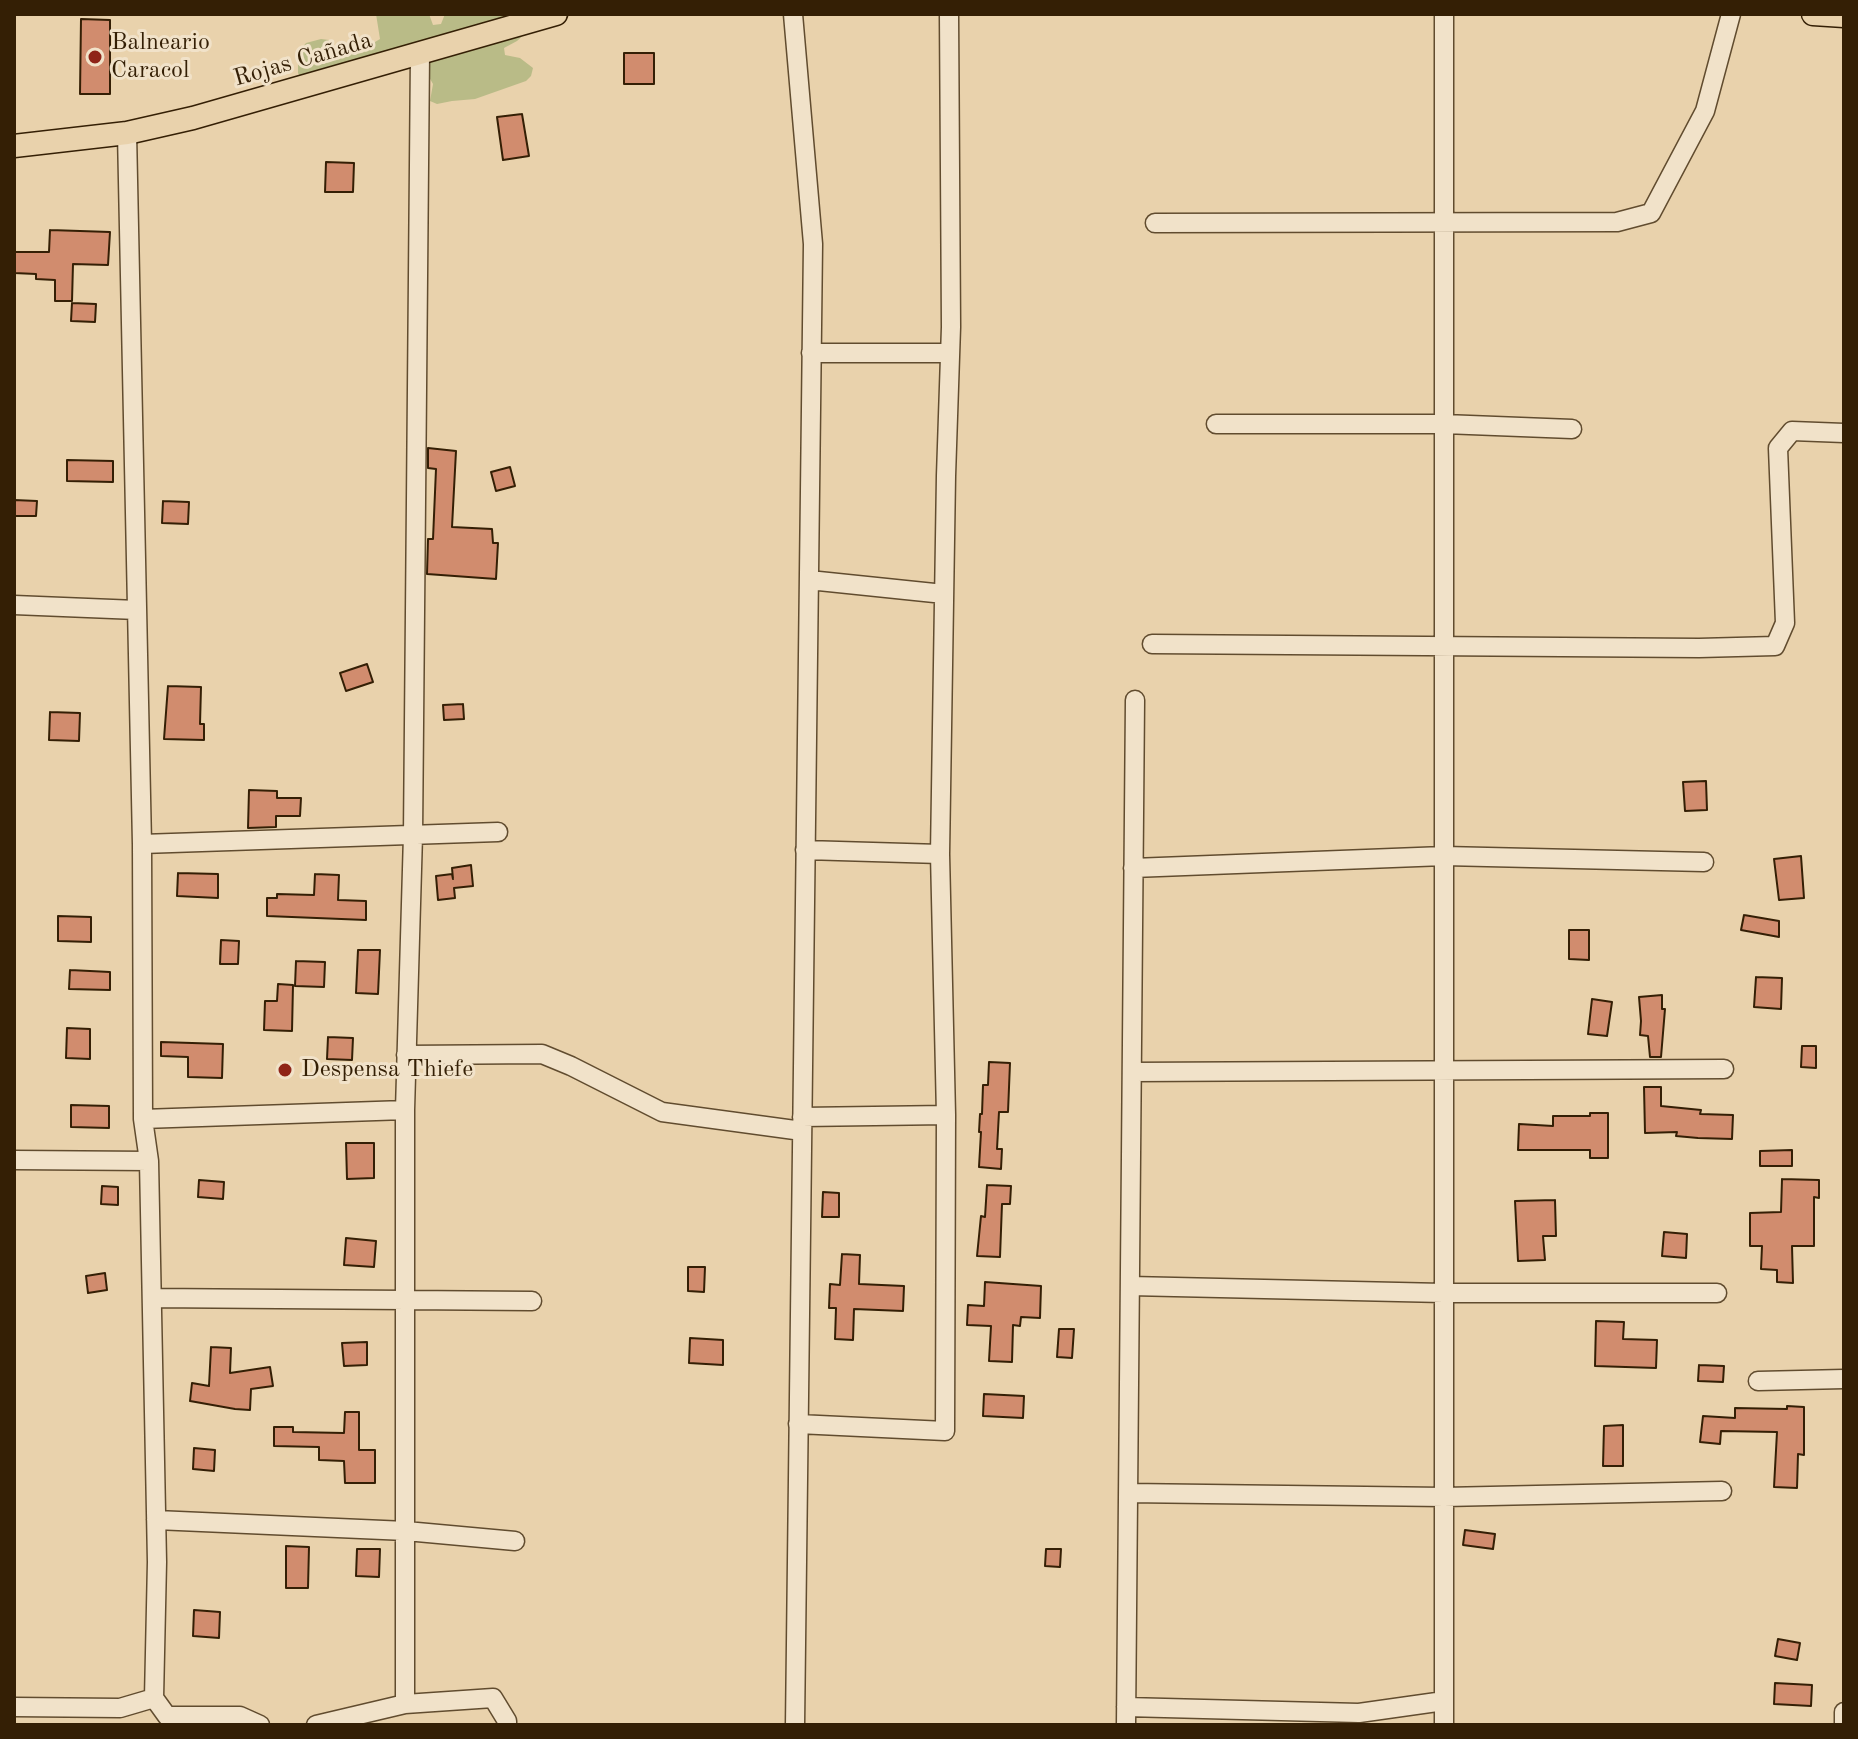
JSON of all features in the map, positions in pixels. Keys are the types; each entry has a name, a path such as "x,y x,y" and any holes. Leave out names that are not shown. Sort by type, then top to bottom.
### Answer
{"main road":[{"name":"Rojas Cañada","path":"14,146 127,133 193,118 556,14"},
{"path":"1813,14 1844,16"}],"street":[{"path":"793,14 813,244 795,1725"},
{"path":"798,1424 945,1431 946,1115 940,854 950,353 949,14"},
{"path":"1444,14 1444,1725"},
{"path":"1155,223 1617,222 1651,213 1705,111 1731,14"},
{"path":"405,1704 405,1110 413,835 420,53"},
{"path":"127,133 142,844 143,1119 149,1161 156,1520 154,1698 167,1716 240,1716 260,1725"},
{"path":"811,353 950,353"},
{"path":"1216,424 1444,424 1572,429"},
{"path":"1152,644 1775,646 1785,623 1778,448 1792,431 1844,433"},
{"path":"809,580 944,594"},
{"path":"14,605 137,610"},
{"path":"1135,700 1126,1716 1359,1713 1444,1701"},
{"path":"142,844 498,832"},
{"path":"805,850 940,854"},
{"path":"1133,868 1444,856 1704,862"},
{"path":"406,1055 542,1054 662,1112 802,1124 946,1115"},
{"path":"1132,1072 1724,1069"},
{"path":"143,1119 405,1110"},
{"path":"14,1160 149,1161"},
{"path":"1130,1286 1443,1293 1717,1293"},
{"path":"152,1298 532,1301"},
{"path":"1758,1381 1844,1379"},
{"path":"1128,1493 1444,1497 1722,1491"},
{"path":"156,1520 406,1531 515,1541"},
{"path":"14,1707 47,1716 120,1708 154,1698"},
{"path":"316,1725 405,1704 493,1698 507,1725"},
{"path":"1844,1712 1844,1725"}],"green space":[{"path":"376,14 429,14 433,25 441,24 445,14 572,14 559,22 529,30 504,48 505,55 520,58 533,68 526,81 475,99 437,104 430,101 433,84 425,70 425,62 302,80 298,65 301,49 306,43 329,40 336,54 344,56 360,51 380,39"}],"building":[{"name":"Balneario Caracol","path":"81,19 110,20 110,94 80,94"},
{"path":"624,53 654,53 654,84 624,84"},
{"path":"522,114 529,156 503,160 497,117"},
{"path":"326,162 354,163 353,192 325,192"},
{"path":"50,230 110,232 108,265 73,264 72,301 55,301 55,280 36,279 36,274 14,273 14,252 49,252"},
{"path":"72,303 96,304 95,322 71,321"},
{"path":"428,448 456,451 452,527 492,529 493,543 498,543 496,579 427,574 428,539 433,539 436,469 428,468"},
{"path":"67,460 113,461 113,482 67,481"},
{"path":"510,467 515,486 496,491 491,472"},
{"path":"14,500 37,501 36,516 14,516"},
{"path":"163,501 189,502 188,524 162,523"},
{"path":"367,664 373,682 346,691 340,673"},
{"path":"168,686 201,687 200,724 204,724 204,740 164,739"},
{"path":"463,704 464,719 444,720 443,705"},
{"path":"50,712 80,713 79,741 49,740"},
{"path":"1706,781 1707,810 1685,811 1683,782"},
{"path":"249,790 277,791 277,798 301,798 300,816 276,816 276,827 248,828"},
{"path":"1801,856 1804,898 1779,900 1774,859"},
{"path":"471,865 473,886 454,888 455,898 438,900 436,876 452,874 453,879 452,868"},
{"path":"178,873 218,874 218,898 177,896"},
{"path":"315,874 339,875 338,900 366,901 366,920 267,916 267,898 277,898 277,894 314,895"},
{"path":"1744,915 1779,921 1779,937 1741,930"},
{"path":"58,916 91,917 91,942 58,941"},
{"path":"1569,930 1589,930 1589,960 1569,959"},
{"path":"221,940 239,941 238,964 220,964"},
{"path":"358,950 380,950 378,994 356,993"},
{"path":"296,961 325,962 324,987 295,986"},
{"path":"70,970 110,972 110,990 69,989"},
{"path":"1756,977 1782,978 1781,1009 1754,1007"},
{"path":"278,984 293,985 292,1031 264,1030 265,1001 277,1001"},
{"path":"1662,995 1662,1009 1665,1009 1661,1057 1650,1057 1648,1036 1640,1035 1639,997"},
{"path":"1592,999 1612,1002 1607,1036 1588,1034"},
{"path":"67,1028 90,1029 90,1059 66,1058"},
{"path":"328,1037 353,1038 352,1060 327,1059"},
{"path":"161,1042 223,1044 222,1078 188,1077 188,1057 161,1056"},
{"path":"1802,1046 1816,1046 1816,1068 1801,1067"},
{"path":"989,1062 1010,1063 1008,1112 999,1112 997,1149 1002,1149 1001,1169 979,1167 980,1114 983,1085 988,1085"},
{"path":"1644,1087 1661,1087 1661,1106 1701,1110 1700,1114 1733,1115 1732,1139 1676,1136 1677,1132 1645,1133"},
{"path":"71,1105 109,1106 109,1128 71,1127"},
{"path":"1590,1113 1608,1113 1608,1158 1590,1158 1590,1150 1518,1150 1519,1124 1553,1126 1553,1116 1590,1116"},
{"path":"346,1143 374,1143 374,1178 347,1179"},
{"path":"1792,1150 1792,1166 1760,1166 1760,1151"},
{"path":"1782,1179 1819,1180 1819,1198 1814,1197 1814,1246 1792,1246 1793,1283 1777,1282 1777,1270 1761,1269 1762,1246 1750,1246 1750,1213 1781,1212"},
{"path":"199,1180 224,1182 223,1199 198,1197"},
{"path":"987,1185 1011,1186 1010,1204 1002,1204 1000,1257 977,1256 981,1216 985,1217"},
{"path":"102,1186 118,1187 118,1205 101,1204"},
{"path":"823,1192 839,1193 839,1217 822,1217"},
{"path":"1555,1200 1556,1236 1543,1236 1545,1260 1518,1261 1515,1201"},
{"path":"1664,1232 1687,1234 1686,1258 1662,1256"},
{"path":"346,1238 376,1241 374,1267 344,1265"},
{"path":"842,1254 860,1255 859,1284 904,1286 903,1311 854,1309 853,1340 835,1339 836,1308 829,1308 830,1284 840,1285"},
{"path":"688,1267 705,1267 704,1292 688,1291"},
{"path":"105,1273 107,1290 88,1293 86,1276"},
{"path":"985,1282 1041,1286 1040,1318 1021,1317 1020,1326 1013,1325 1012,1362 989,1361 991,1326 967,1325 968,1305 984,1306"},
{"path":"1596,1321 1624,1322 1623,1339 1657,1340 1656,1368 1595,1366"},
{"path":"1059,1329 1074,1329 1072,1358 1057,1357"},
{"path":"690,1338 723,1340 723,1365 689,1363"},
{"path":"367,1342 367,1365 344,1366 342,1343"},
{"path":"211,1347 231,1348 230,1373 270,1367 273,1386 251,1389 250,1410 190,1401 192,1383 209,1386"},
{"path":"1699,1365 1724,1366 1723,1382 1698,1381"},
{"path":"984,1394 1024,1396 1023,1418 983,1416"},
{"path":"1787,1406 1804,1407 1804,1455 1798,1454 1797,1488 1774,1487 1777,1432 1721,1431 1720,1444 1700,1442 1703,1416 1735,1418 1735,1408 1787,1409"},
{"path":"345,1412 359,1412 359,1450 375,1450 375,1483 345,1483 344,1461 319,1460 319,1447 274,1446 274,1427 293,1427 293,1432 344,1433"},
{"path":"1623,1425 1623,1466 1603,1466 1604,1426"},
{"path":"194,1448 215,1450 214,1471 193,1469"},
{"path":"1465,1530 1495,1534 1493,1549 1463,1545"},
{"path":"286,1546 309,1547 308,1588 286,1588"},
{"path":"357,1549 380,1549 379,1577 356,1576"},
{"path":"1046,1549 1061,1549 1060,1567 1045,1566"},
{"path":"194,1610 220,1612 219,1638 193,1636"},
{"path":"1778,1639 1800,1643 1797,1660 1775,1656"},
{"path":"1775,1683 1812,1685 1811,1706 1774,1704"}],"place":[{"name":"Balneario Caracol","path":"95,57"},
{"name":"Despensa Thiefe","path":"285,1070"}]}
